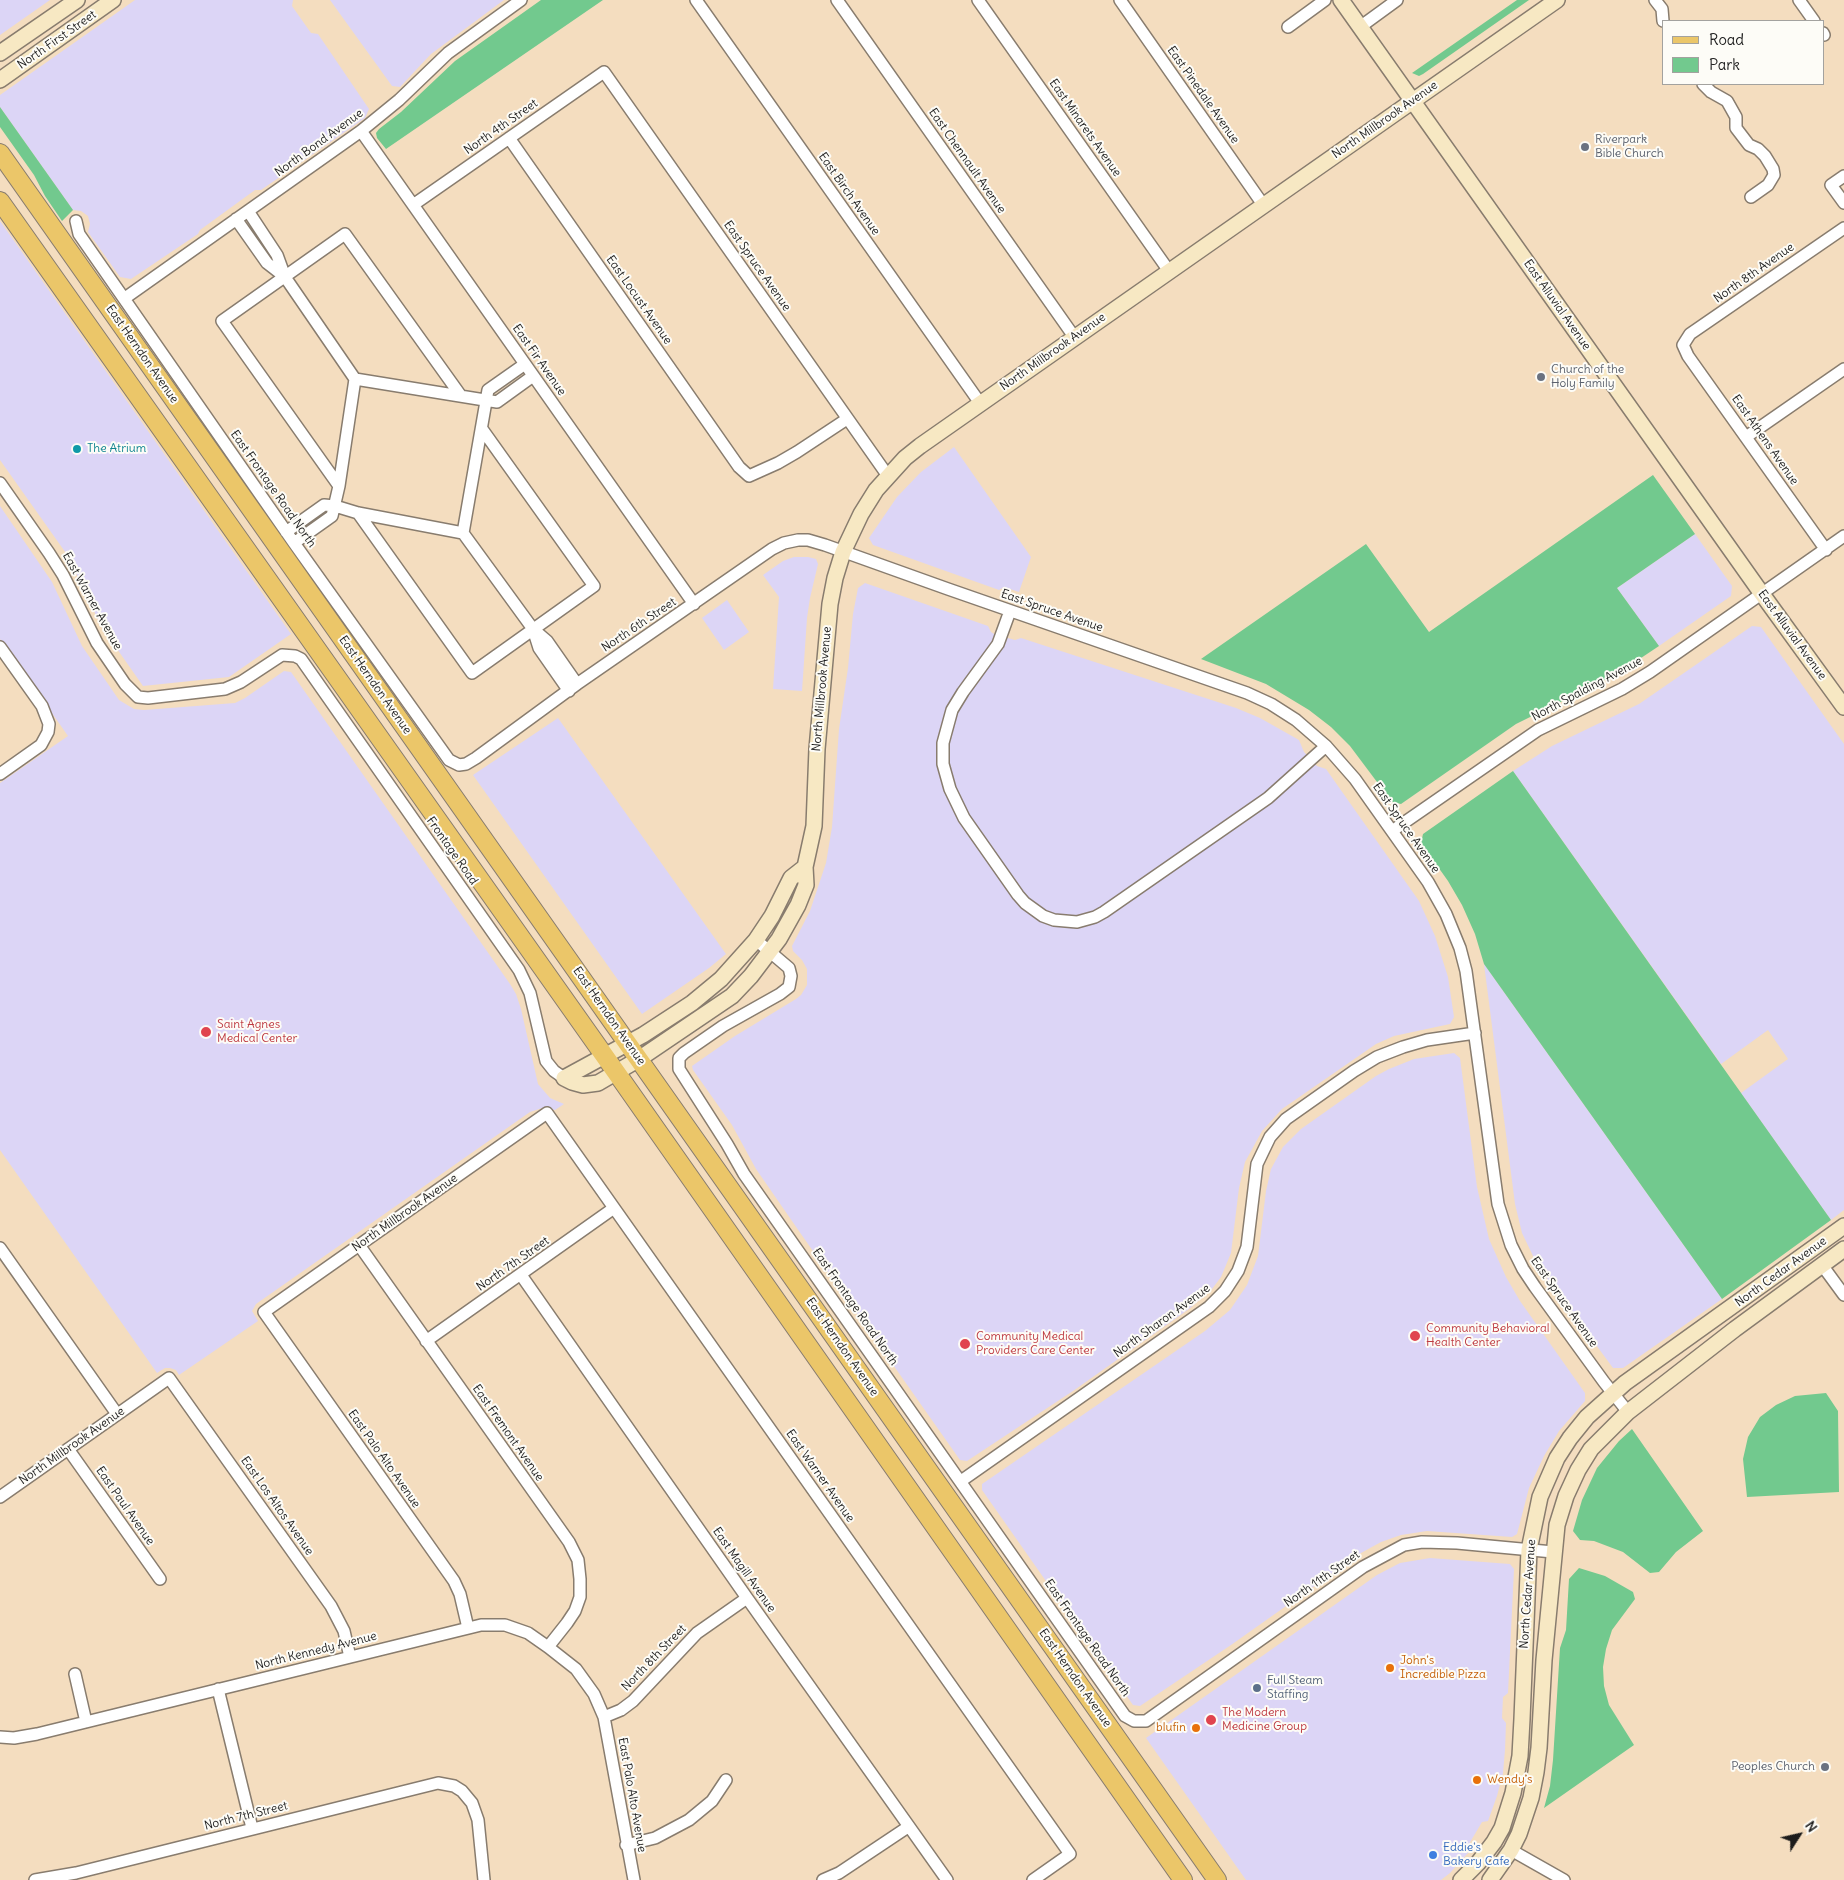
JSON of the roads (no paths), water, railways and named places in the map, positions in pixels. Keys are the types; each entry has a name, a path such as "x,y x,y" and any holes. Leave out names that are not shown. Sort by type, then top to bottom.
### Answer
{"main road":[{"name":"North First Street","path":"0,54 77,0"},
{"name":"North First Street","path":"0,80 114,0"},
{"name":"East Alluvial Avenue","path":"1341,0 1844,708"},
{"name":"North Millbrook Avenue","path":"564,1078 578,1084 598,1083 640,1059 732,996 751,976 788,923 806,885 805,867 814,826 817,749 830,604 835,578 843,552 860,514 888,476 920,446 980,403 1556,0"},
{"name":"East Herndon Avenue","path":"0,153 1217,1880"},
{"path":"0,200 617,1073 1183,1880"},
{"path":"564,1078 628,1044 707,991 721,979 756,940 772,916 791,878 805,867"},
{"name":"North Cedar Avenue","path":"1461,1880 1478,1863 1494,1842 1502,1828 1513,1793 1520,1756 1529,1550 1540,1497 1557,1458 1586,1417 1613,1393 1844,1226"},
{"path":"1822,1265 1828,1251 1844,1239"},
{"name":"North Cedar Avenue","path":"1490,1880 1511,1850 1526,1815 1536,1772 1553,1552 1557,1525 1566,1496 1578,1470 1591,1449 1628,1412 1735,1329 1844,1249"},
{"path":"1511,1850 1508,1847 1508,1837 1522,1794 1529,1754 1522,1719"},
{"path":"1478,1880 1496,1854 1494,1842"}],"street":[{"name":"North Bond Avenue","path":"125,298 361,131 399,100 448,53 521,0"},
{"name":"East Chennault Avenue","path":"837,0 1075,338"},
{"name":"East Minarets Avenue","path":"978,0 1169,271"},
{"name":"East Pinedale Avenue","path":"1120,0 1264,206"},
{"path":"1288,26 1325,0"},
{"path":"1360,27 1397,0"},
{"path":"1655,0 1662,9 1663,20"},
{"path":"1800,0 1813,20"},
{"name":"East Birch Avenue","path":"701,2 980,403"},
{"name":"North 4th Street","path":"413,205 604,72"},
{"name":"East Spruce Avenue","path":"604,72 888,476"},
{"path":"1704,85 1711,92 1727,101 1736,117 1736,128 1749,146 1758,149 1765,156 1773,169 1774,175 1768,185 1750,197"},
{"name":"East Fir Avenue","path":"361,131 694,604"},
{"name":"East Locust Avenue","path":"509,138 739,466 749,476 778,464 848,419"},
{"path":"1844,176 1831,185 1844,203"},
{"path":"248,211 278,254 285,277 355,380 339,486 332,516 294,543"},
{"path":"236,219 267,263 285,277"},
{"name":"East Frontage Road North","path":"76,221 79,234 286,532 449,760 459,765"},
{"name":"North 8th Avenue","path":"1683,345 1690,334 1844,228"},
{"path":"339,486 222,321 345,234 461,396"},
{"name":"East Athens Avenue","path":"1683,345 1688,356 1826,550"},
{"path":"463,533 488,390 525,364"},
{"path":"1746,437 1844,369"},
{"path":"355,380 496,402 534,376"},
{"path":"358,513 472,673 594,586 482,429"},
{"name":"East Warner Avenue","path":"0,483 50,553 97,643 125,684 138,697 148,698 231,687 246,679 272,660 282,655 290,655"},
{"path":"286,532 324,505 463,533 533,629 547,641 573,687"},
{"name":"North Spalding Avenue","path":"1392,831 1538,730 1636,681 1844,536"},
{"name":"North 6th Street","path":"459,765 466,764 476,758 573,687 772,549 784,543 808,540 843,552"},
{"name":"East Spruce Avenue","path":"843,552 1247,692 1296,720 1326,746 1355,780 1392,831 1428,882 1444,909 1454,932 1466,972 1498,1204 1511,1245 1535,1287 1628,1412"},
{"path":"1010,611 998,644 952,710 943,743 943,764 950,789 964,818 1025,903 1043,916 1054,920 1077,922 1095,917 1104,912 1268,798 1326,746"},
{"path":"0,647 42,706 47,716 48,732 41,745 0,774"},
{"name":"Frontage Road","path":"290,655 300,659 519,970 530,993 546,1061 554,1071 564,1078"},
{"name":"East Frontage Road North","path":"756,940 789,968 792,976 789,986 780,994 723,1026 684,1053 679,1058 679,1069 744,1174 1125,1716 1134,1721"},
{"name":"North Sharon Avenue","path":"961,1481 1209,1307 1225,1291 1238,1271 1246,1247 1257,1164 1270,1137 1286,1119 1354,1071 1378,1057 1427,1040 1475,1033"},
{"name":"East Warner Avenue","path":"547,1113 1070,1854 1033,1880"},
{"name":"North Millbrook Avenue","path":"264,1312 547,1113"},
{"name":"North 7th Street","path":"426,1341 614,1208"},
{"name":"East Fremont Avenue","path":"359,1245 568,1542 578,1560 580,1597 575,1611 548,1646"},
{"path":"0,1248 117,1414"},
{"path":"1822,1265 1844,1295"},
{"name":"East Magill Avenue","path":"521,1275 947,1880"},
{"name":"East Palo Alto Avenue","path":"264,1312 454,1581 460,1594 468,1628"},
{"name":"North Millbrook Avenue","path":"0,1496 169,1378"},
{"name":"East Los Altos Avenue","path":"169,1378 331,1606 344,1631 350,1657"},
{"name":"East Paul Avenue","path":"68,1449 160,1579"},
{"name":"North 11th Street","path":"1134,1721 1146,1720 1363,1567 1389,1551 1404,1545 1422,1542 1553,1552"},
{"name":"North 8th Street","path":"604,1717 621,1710 633,1701 697,1633 747,1598"},
{"name":"North Kennedy Avenue","path":"0,1737 14,1738 37,1734 468,1628 493,1624 516,1628 548,1646"},
{"name":"East Palo Alto Avenue","path":"548,1646 571,1665 586,1682 594,1694 604,1717 626,1845 634,1880"},
{"path":"76,1674 86,1722"},
{"path":"218,1689 252,1828"},
{"path":"626,1845 655,1838 689,1820 712,1801 726,1780"},
{"name":"North 7th Street","path":"34,1880 76,1873 430,1784 446,1784 462,1791 472,1803 478,1820 484,1880"},
{"path":"823,1880 839,1873 908,1827"},
{"path":"1511,1850 1564,1880"}],"place":[{"name":"Riverpark Bible Church","path":"1585,147"},
{"name":"Church of the Holy Family","path":"1541,377"},
{"name":"The Atrium","path":"77,449"},
{"name":"Saint Agnes Medical Center","path":"206,1032"},
{"name":"Community Behavioral Health Center","path":"1415,1336"},
{"name":"Community Medical Providers Care Center","path":"965,1344"},
{"name":"John's Incredible Pizza","path":"1390,1668"},
{"name":"Full Steam Staffing","path":"1257,1688"},
{"name":"The Modern Medicine Group","path":"1211,1720"},
{"name":"blufin","path":"1196,1728"},
{"name":"Peoples Church","path":"1825,1767"},
{"name":"Wendy's","path":"1477,1780"},
{"name":"Eddie's Bakery Cafe","path":"1433,1855"}]}
